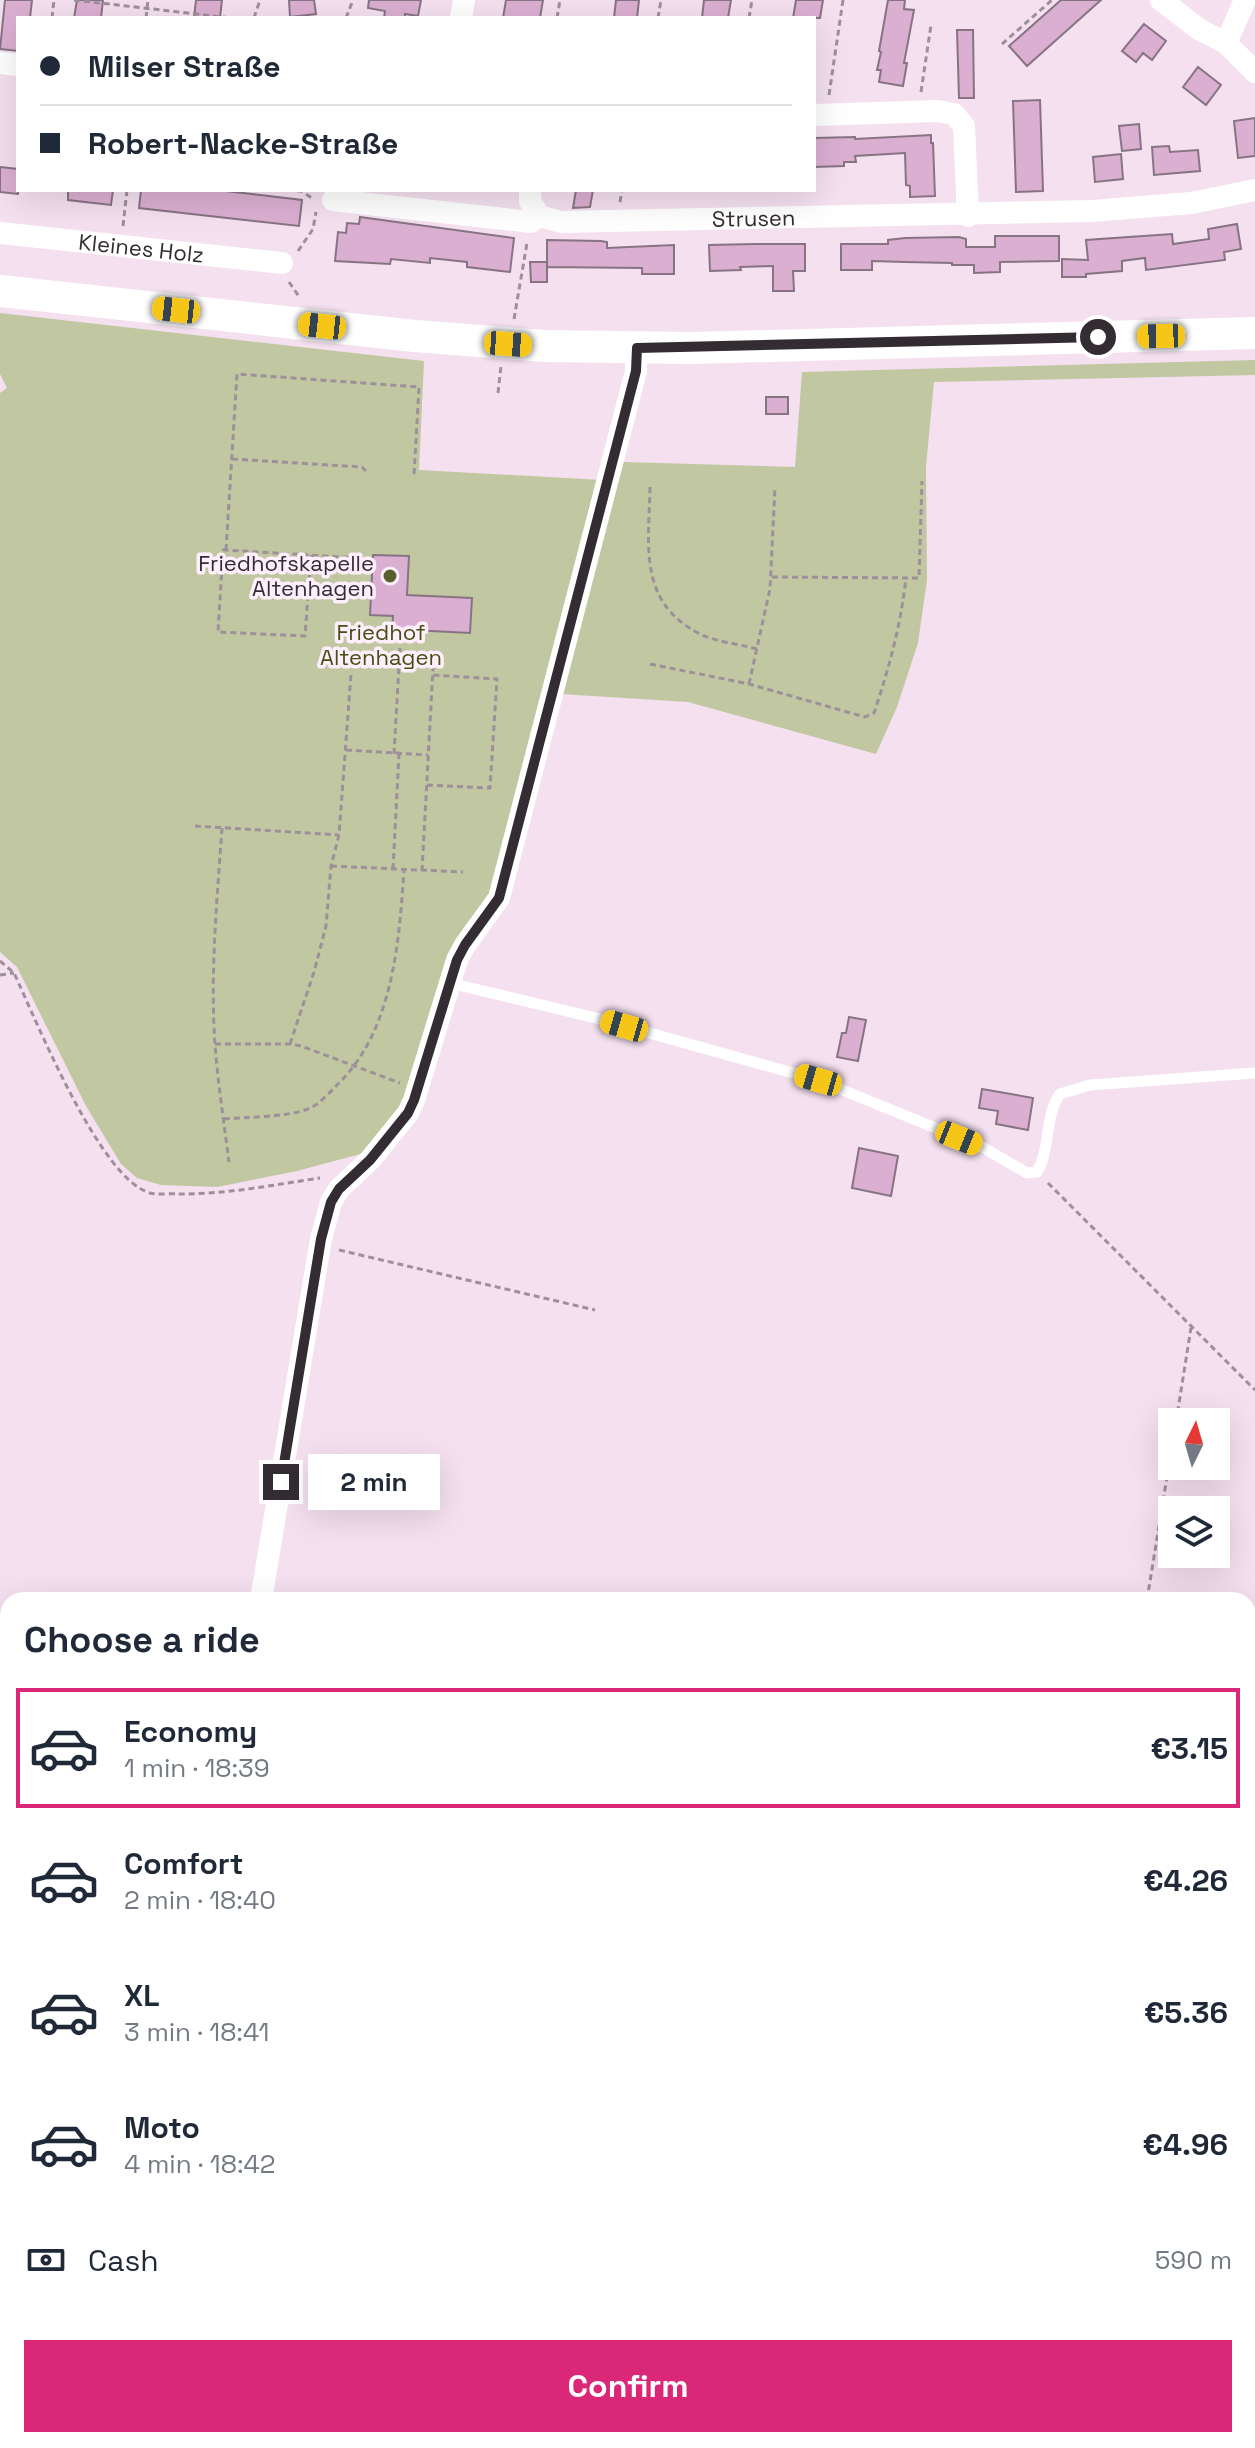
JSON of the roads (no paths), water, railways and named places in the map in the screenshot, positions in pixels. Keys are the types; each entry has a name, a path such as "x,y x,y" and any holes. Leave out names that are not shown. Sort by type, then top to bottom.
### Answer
{"main road":[{"path":"0,291 415,336 544,346 637,348 1255,333"}],"street":[{"path":"1161,0 1200,30 1226,43 1255,72"},
{"path":"1226,43 1245,0"},
{"path":"820,114 954,114 964,126 968,216"},
{"name":"Strusen","path":"333,200 402,199 575,222 1092,211 1191,203 1255,190"},
{"path":"530,192 535,219"},
{"name":"Kleines Holz","path":"0,233 282,263"},
{"path":"262,1592 320,1245 331,1202 339,1189 370,1160 408,1113 465,945 499,898 636,371 637,348"}],"lane":[{"path":"450,983 596,1018 818,1080 982,1147 1027,1173 1037,1172 1045,1158 1052,1110 1060,1094 1090,1085 1255,1073"}],"place":[{"name":"Friedhofskapelle Altenhagen","path":"390,576"}],"park label":[{"name":"Friedhof Altenhagen","path":"381,644"}]}
